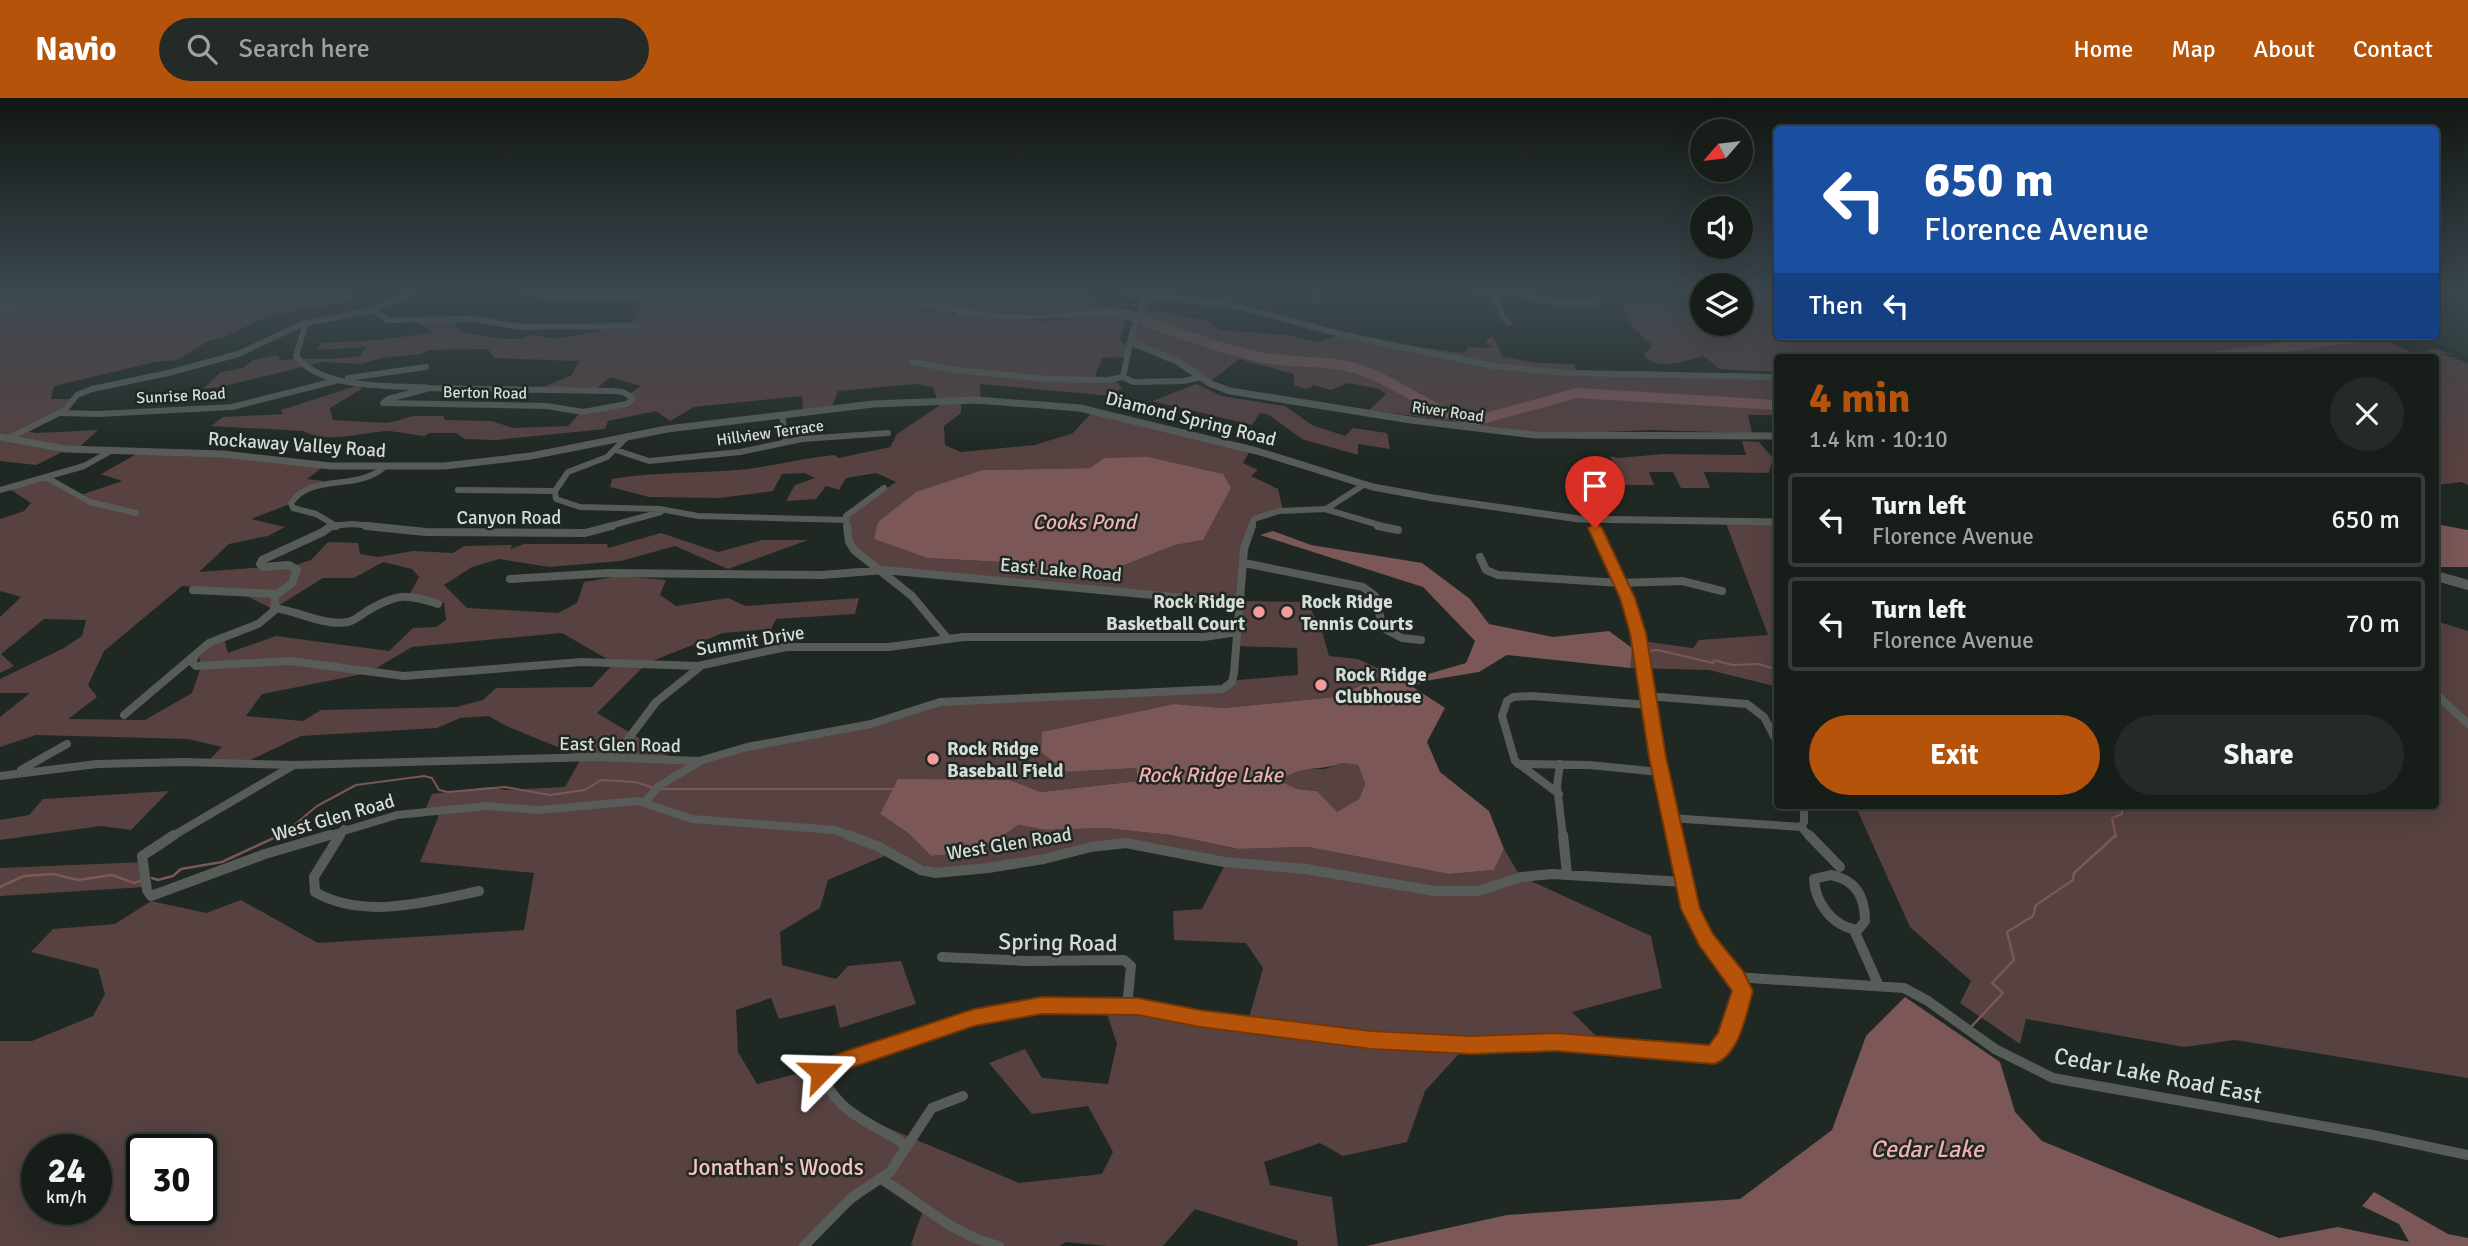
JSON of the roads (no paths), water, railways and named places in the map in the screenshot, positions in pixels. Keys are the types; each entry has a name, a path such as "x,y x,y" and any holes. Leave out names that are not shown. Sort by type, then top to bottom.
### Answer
{"street":[{"path":"3,438 58,413 84,391 168,373 238,354 254,347"},
{"path":"297,347 299,362 312,372 341,380 426,367"},
{"path":"1123,377 1129,347"},
{"name":"River Road","path":"1139,347 1177,361 1222,389 1239,393 1516,434 1566,437 1642,434 1774,436"},
{"path":"1398,347 1485,365 1568,373 1774,377"},
{"path":"912,362 956,370 1047,379 1108,380 1123,377 1133,382 1184,381 1201,377"},
{"name":"Sunrise Road","path":"58,413 98,414 232,407 341,380 430,388 567,388 623,392 632,397"},
{"name":"Berton Road","path":"430,388 388,399 383,403 547,406 583,412 627,404 632,397"},
{"name":"Diamond Spring Road","path":"592,444 628,436 873,404 947,399 1064,406 1245,448 1365,484 1447,500 1593,520 1708,519 1774,522"},
{"path":"782,415 786,442"},
{"name":"Hillview Terrace","path":"616,450 649,461 740,453 786,442 888,433"},
{"path":"628,436 616,450 600,461 573,468 555,491 556,499 580,508 666,510"},
{"name":"Rockaway Valley Road","path":"3,438 50,448 223,454 331,466 384,467 483,463 592,444"},
{"path":"0,490 84,466 109,452"},
{"path":"274,608 273,602 278,594 292,583 297,574 296,567 263,567 260,564 262,560 323,532 332,525 316,514 293,508 293,498 311,488 361,480 384,467"},
{"path":"46,477 97,504 124,507 136,513"},
{"path":"1325,509 1365,484"},
{"path":"884,488 850,512 845,520 849,542 912,596 948,639"},
{"path":"458,489 555,491"},
{"path":"1237,632 1250,526 1259,516 1279,511 1325,509 1358,521 1398,530"},
{"name":"Canyon Road","path":"332,525 352,524 426,532 584,533 666,510 687,514 845,520"},
{"path":"906,1147 833,1100 823,1084 821,1069 974,1018 1041,1006 1127,1006 1200,1019 1371,1040 1471,1045 1556,1042 1714,1055 1728,1037 1741,1002 1742,991 1697,923 1684,882 1660,772 1633,612 1601,546 1593,520"},
{"path":"1480,557 1486,570 1498,575 1619,583 1682,581 1722,591"},
{"path":"1244,563 1363,587 1375,596 1383,628 1402,638 1421,640"},
{"name":"East Lake Road","path":"510,579 608,573 822,575 879,570 1239,603"},
{"path":"2439,577 2468,585"},
{"path":"193,590 278,594"},
{"path":"274,608 291,610 309,619 349,622 391,597 420,598 438,604"},
{"path":"124,715 217,638 258,624 274,608"},
{"name":"Summit Drive","path":"195,656 192,662 196,666 290,661 390,676 583,662 701,666 786,647 889,647 948,639 1108,635 1204,638 1237,632"},
{"name":"East Glen Road","path":"0,776 97,764 215,762 294,765 614,758 699,761 747,747 871,724 940,702 1136,695 1223,688 1230,684 1237,632"},
{"path":"614,758 656,702 701,666"},
{"path":"1559,794 1518,764 1511,753 1502,716 1503,708 1513,697 1738,702 1752,706 1766,717 1774,735"},
{"path":"2439,697 2468,724"},
{"path":"17,773 67,744"},
{"path":"648,798 659,786 699,761"},
{"path":"1518,764 1560,764 1660,772"},
{"path":"1560,764 1559,794 1567,874"},
{"name":"West Glen Road","path":"294,765 148,850 142,856 151,896 344,829 397,815 486,806 538,810 648,798 673,815 692,819 835,830 877,846 921,870 936,873 1044,859 1091,847 1126,843 1224,862 1306,869 1434,891 1478,891 1521,877 1567,874 1684,882"},
{"path":"1801,827 1804,822 1804,809"},
{"path":"1670,818 1801,827 1840,867"},
{"path":"344,829 314,877 315,892 323,898 367,908 479,891"},
{"path":"1854,930 1858,930 1865,920 1864,902 1856,886 1842,876 1821,876 1814,879 1815,894 1824,908 1854,930 1879,986"},
{"name":"Spring Road","path":"942,957 1026,961 1124,960 1131,966 1127,1006"},
{"name":"Cedar Lake Road East","path":"1735,977 1904,988 1914,992 1966,1030 2037,1072 2053,1077 2373,1135 2468,1155"},
{"path":"804,1246 850,1198 882,1179 932,1108 963,1096"},
{"path":"882,1179 909,1194 934,1216 965,1236 999,1246"}],"water":[{"name":"Cooks Pond","path":"1148,457 1223,474 1231,488 1203,540 1175,545 1089,579 1001,562 927,558 874,539 878,522 916,492 983,470 1090,468 1104,458"},
{"path":"2439,525 2468,530 2468,567 2439,567"},
{"name":"Rock Ridge Lake","path":"1273,531 1311,545 1422,563 1470,599 1489,624 1553,637 1609,631 1632,648 1630,668 1507,655 1479,672 1425,681 1413,687 1445,708 1427,742 1440,772 1489,811 1504,849 1494,870 1449,874 1308,847 1239,849 1171,835 1104,828 1046,830 1018,825 982,851 931,856 908,833 880,814 898,779 1010,780 1041,792 1138,781 1136,768 1067,772 1041,752 1042,732 1175,704 1223,708 1335,697 1362,685 1418,677 1466,663 1475,641 1423,587 1260,535","holes":["1342,763 1358,765 1365,784 1359,799 1337,812 1317,791 1297,789 1280,781 1303,770"]},
{"name":"Cedar Lake","path":"1905,997 2000,1062 2015,1112 2042,1141 2279,1238 2338,1227 2409,1242 2399,1224 2362,1206 2374,1192 2448,1234 2468,1238 2468,1246 1366,1246 1507,1215 1740,1199 1832,1130 1866,1036"}],"waterway":[{"path":"1220,347 1278,360 1338,364 1361,370 1447,413 1478,420 1577,393 1774,405"},
{"path":"2233,354 2288,347"},
{"path":"1646,651 1658,650 1713,663 1714,660 1732,665 1774,666"},
{"path":"280,835 317,806 356,785 424,776 432,778 439,790 448,792 505,787 550,795 585,790 601,780 635,782 654,788"},
{"path":"659,789 892,789"},
{"path":"2116,835 2112,818 2122,814 2123,809"},
{"path":"152,878 158,880 173,876 181,869 222,862 280,835"},
{"path":"276,837 280,835"},
{"path":"1972,1026 2003,993 1992,983 2014,960 2007,932 2033,916 2036,905 2073,880 2074,873 2116,835"},
{"path":"0,887 24,876 53,874 78,880 112,875 134,883 140,881"}],"place":[{"name":"Rock Ridge Basketball Court","path":"1259,612"},
{"name":"Rock Ridge Tennis Courts","path":"1287,612"},
{"name":"Rock Ridge Clubhouse","path":"1321,685"},
{"name":"Rock Ridge Baseball Field","path":"933,759"}],"park label":[{"name":"Jonathan's Woods","path":"776,1167"}]}
